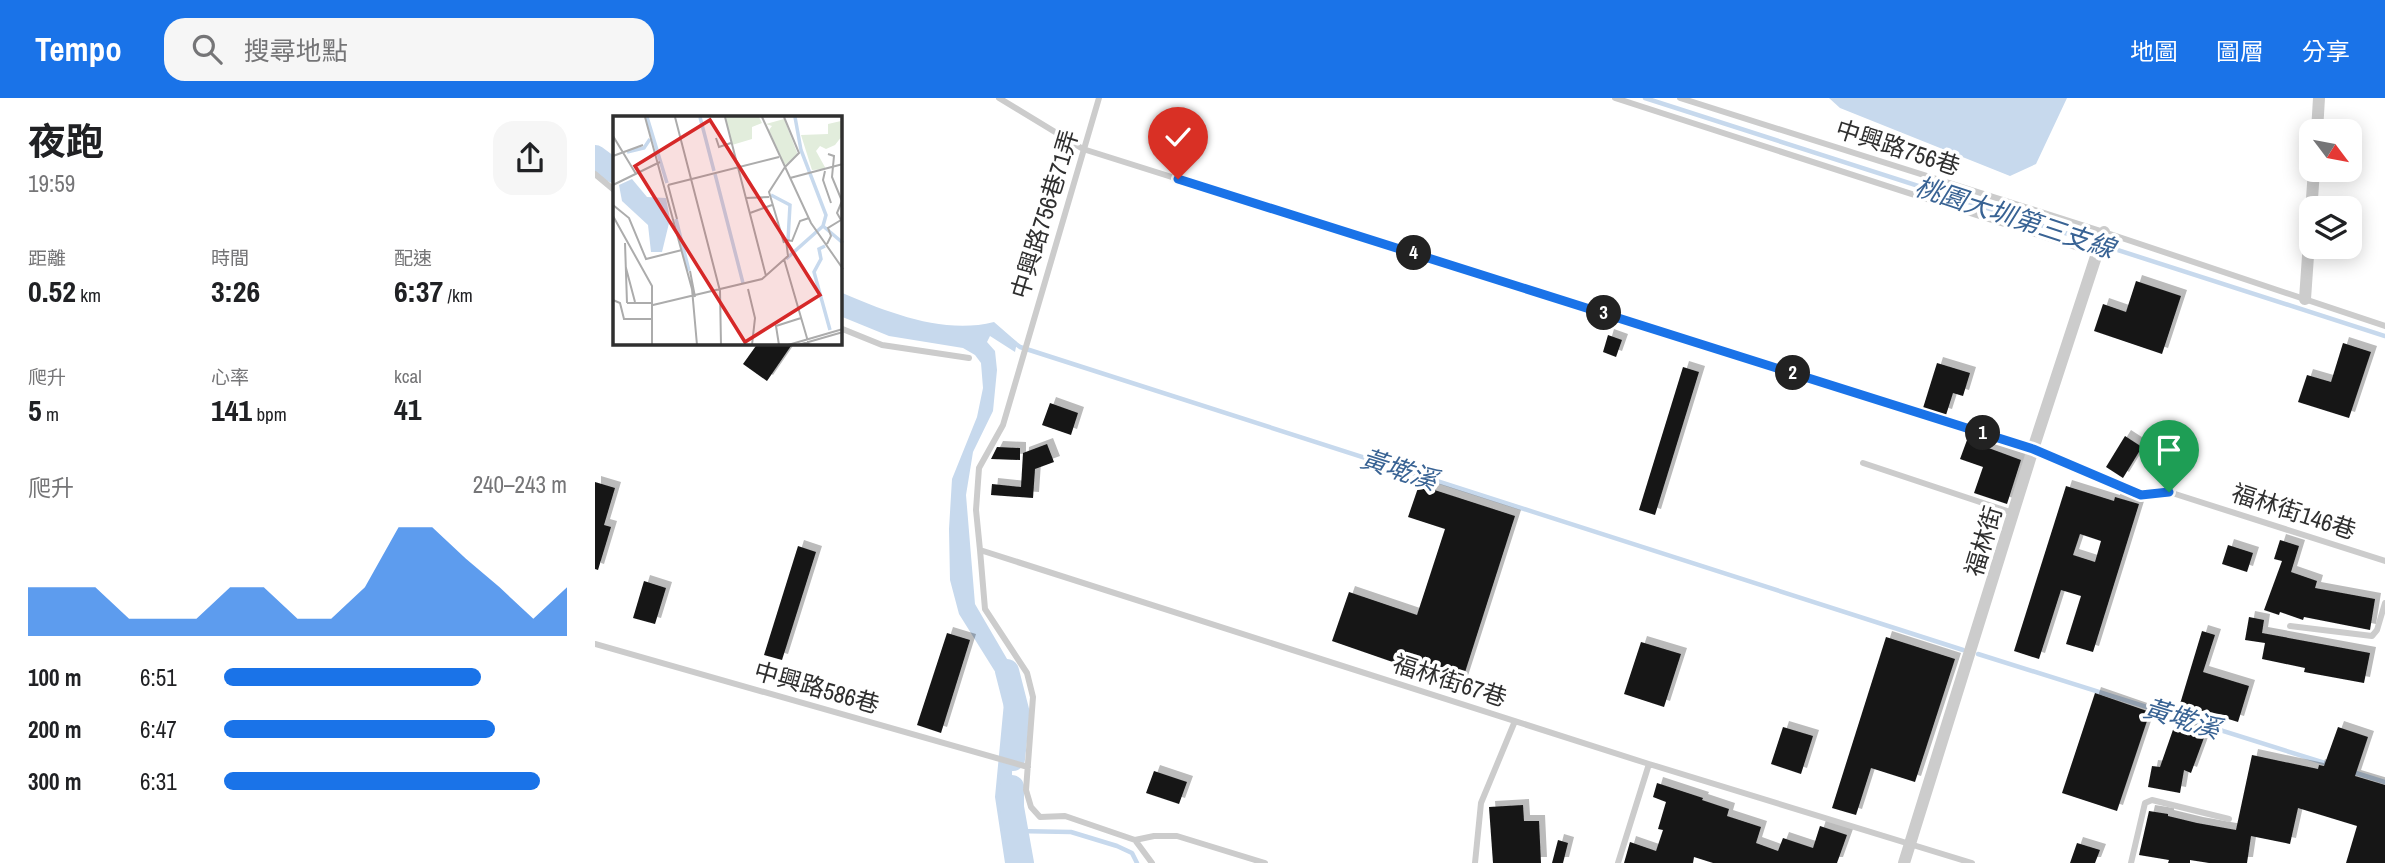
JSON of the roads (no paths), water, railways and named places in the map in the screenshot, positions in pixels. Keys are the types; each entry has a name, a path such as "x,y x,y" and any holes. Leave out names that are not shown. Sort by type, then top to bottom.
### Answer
{"street":[{"path":"2318,119 2319,98"},
{"path":"2305,299 2313,182"},
{"name":"福林街","path":"1904,863 2033,449 2104,232"}],"lane":[{"name":"福林街146巷","path":"999,98 1083,149 2033,449 2141,495 2169,492 2385,561"},
{"name":"中興路756巷71弄","path":"1099,98 1003,425 979,468 976,510 985,609 1027,673 1033,697 1026,790 1031,807 1040,817 1065,816 1135,839"},
{"path":"1615,98 2097,254"},
{"name":"中興路756巷","path":"1680,98 2104,232 2385,326"},
{"path":"595,174 613,189"},
{"path":"842,329 882,345 969,358"},
{"path":"1863,463 2013,513"},
{"name":"福林街67巷","path":"980,550 1649,764 1972,863"},
{"path":"2290,626 2372,636 2377,630 2385,603"},
{"name":"中興路586巷","path":"595,644 1028,767"},
{"path":"1475,863 1481,803 1515,721"},
{"path":"1618,863 1649,764"},
{"path":"2131,863 2145,803 2152,800 2229,819"},
{"path":"1152,863 1135,839 1177,836 1265,863"}],"water":[{"path":"1829,98 2067,98 2036,164 2010,176 1840,108"},
{"path":"842,293 896,314 935,323 955,326 994,322 1017,342 1015,352 990,336 987,342 995,351 997,370 993,411 973,452 966,495 975,604 1010,664 1015,679 1012,774 1019,863 1005,863 995,797 1005,692 959,614 950,580 952,479 977,417 983,388 981,363 975,355 963,348 889,336 842,317"}],"waterway":[{"name":"桃園大圳第三支線","path":"1645,98 2385,336"},
{"name":"黃墘溪","path":"595,157 613,170"},
{"name":"黃墘溪","path":"1012,341 1020,347 1963,650"},
{"name":"黃墘溪","path":"1978,654 2328,764"},
{"path":"1007,671 1018,714 1013,759"},
{"name":"黃墘溪","path":"2353,772 2385,782"},
{"path":"1012,787 1012,807 1022,863"},
{"path":"1016,831 1071,832 1132,853 1137,863"}]}
